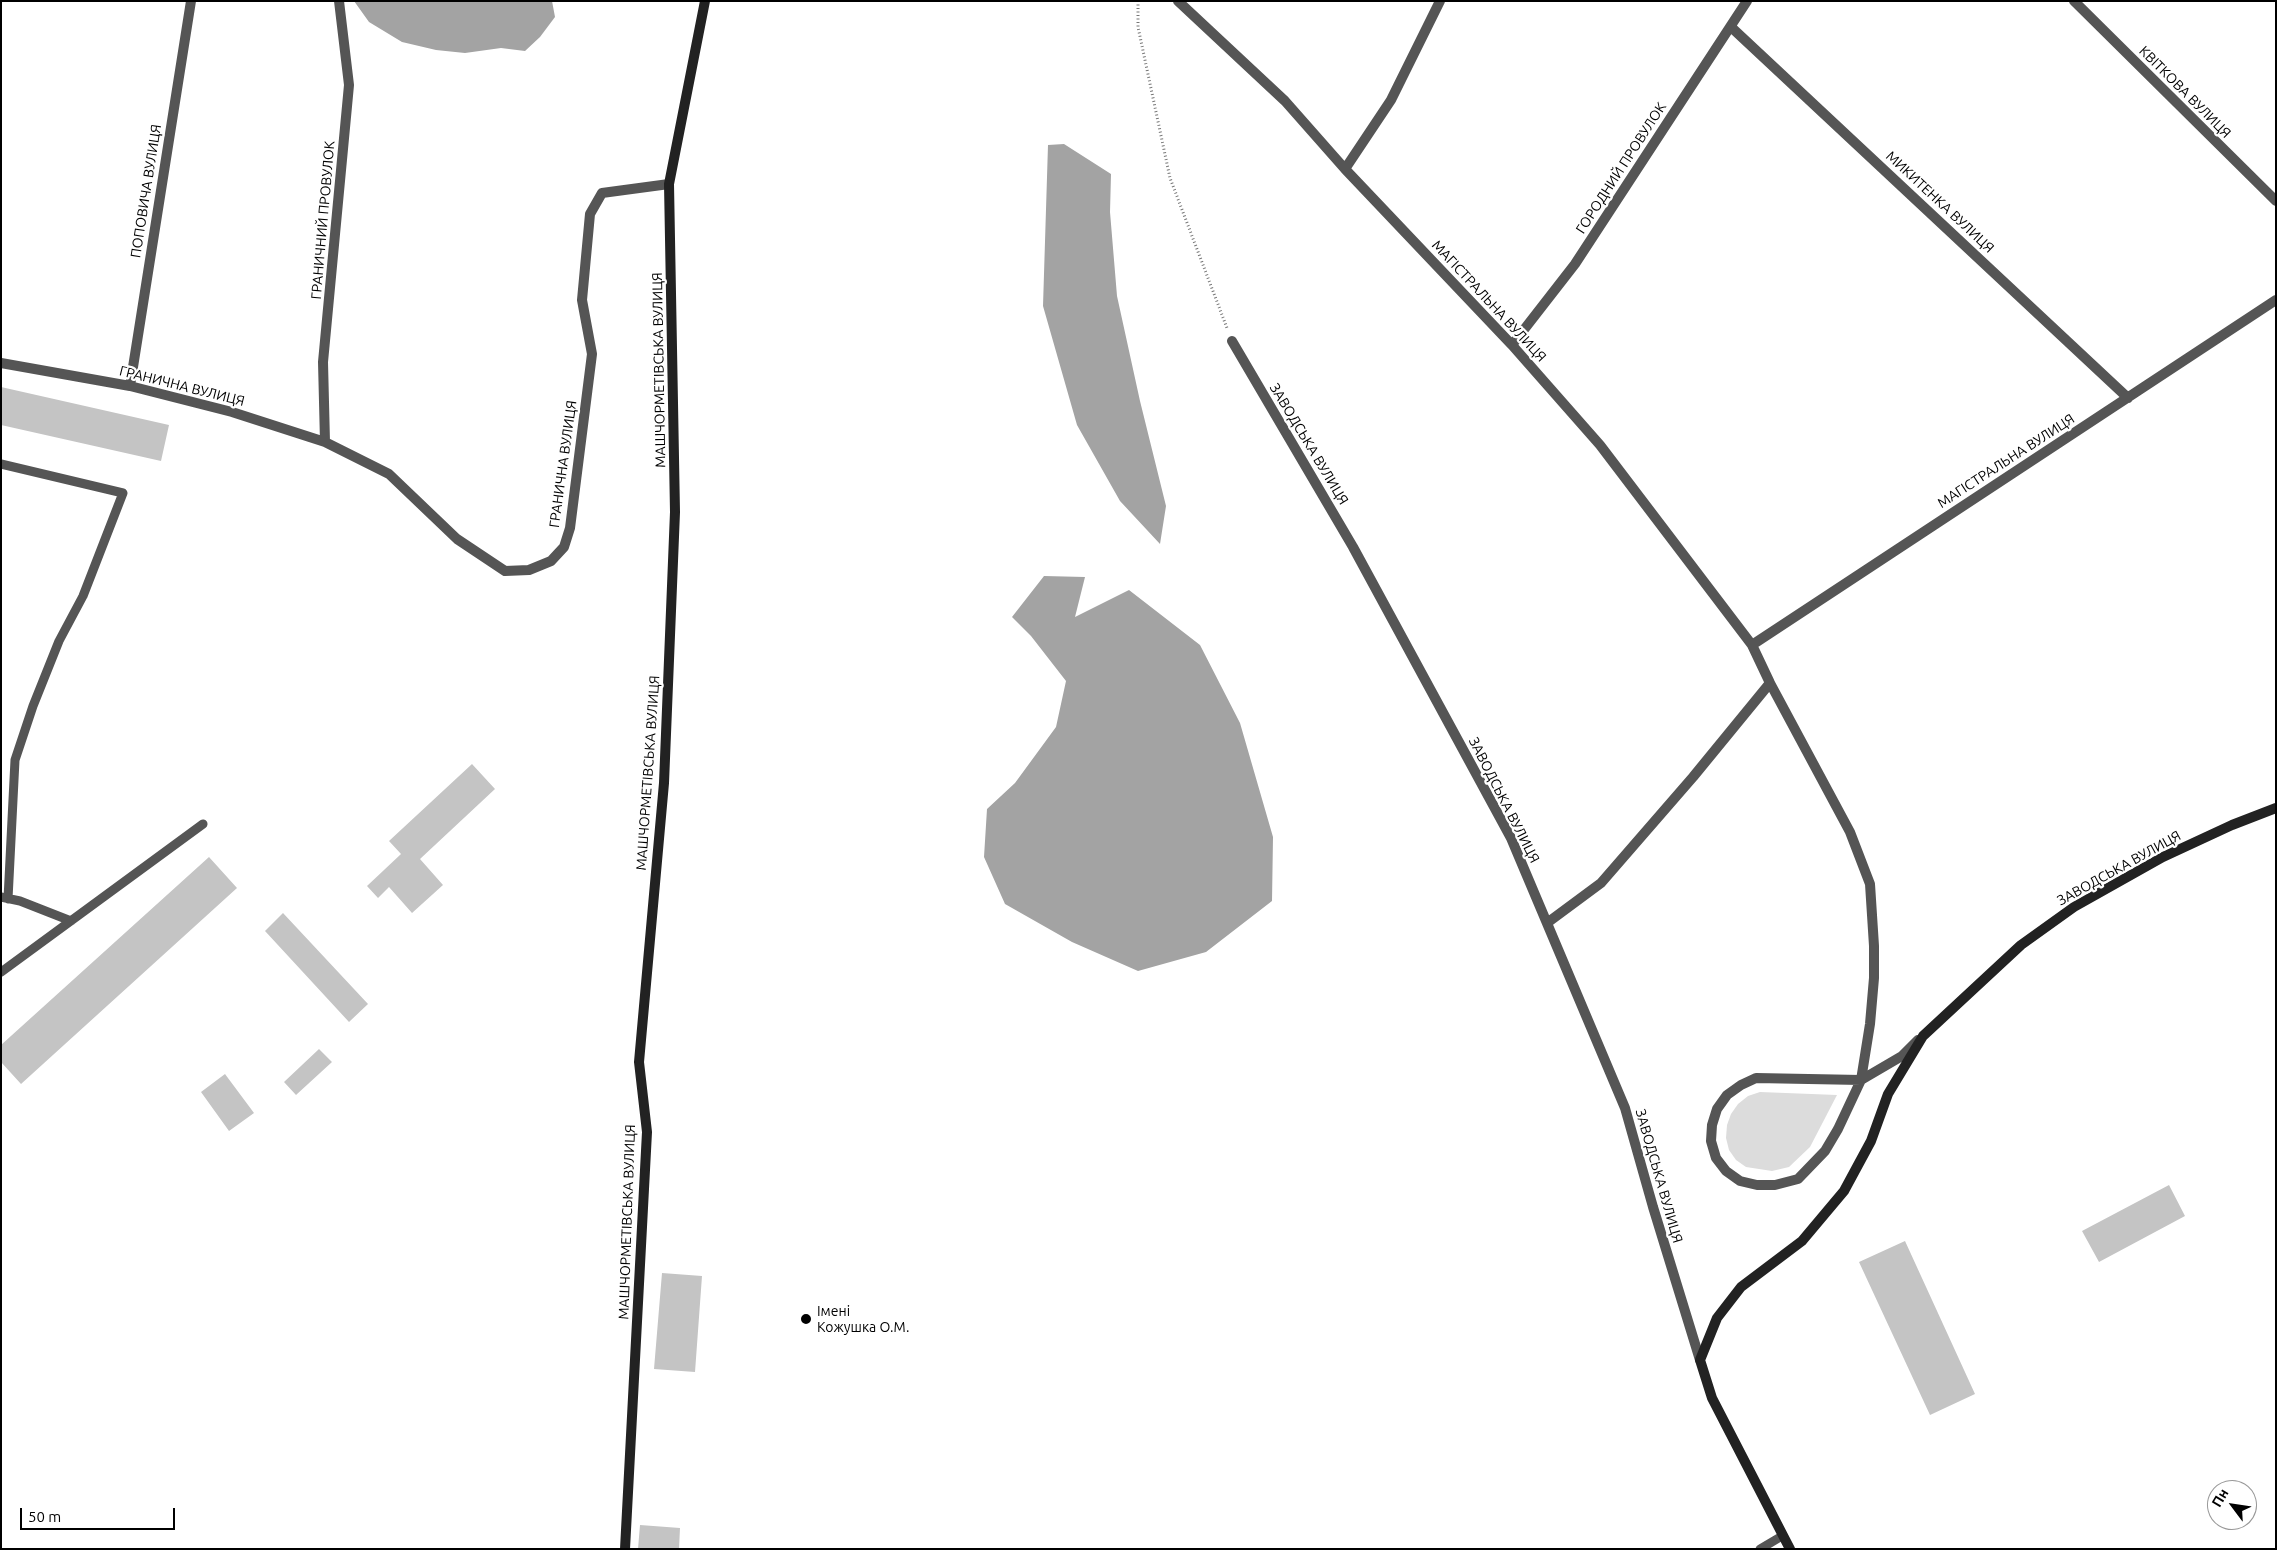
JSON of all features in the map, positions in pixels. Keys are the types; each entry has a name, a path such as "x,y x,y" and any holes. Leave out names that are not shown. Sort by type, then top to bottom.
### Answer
{"street":[{"name":"ПОПОВИЧА ВУЛИЦЯ","path":"130,386 191,1"},
{"name":"ГРАНИЧНИЙ ПРОВУЛОК","path":"325,442 323,362 349,85 338,1"},
{"name":"МАШЧОРМЕТІВСЬКА ВУЛИЦЯ","path":"625,1549 646,1132 639,1062 664,783 675,512 669,184 706,1"},
{"name":"МАГІСТРАЛЬНА ВУЛИЦЯ","path":"1178,1 1285,101 1345,169 1512,345 1600,445 1752,645 1770,683 1850,832 1870,884 1874,978 1870,1024 1861,1080"},
{"path":"1345,169 1391,100 1440,1"},
{"name":"ГОРОДНИЙ ПРОВУЛОК","path":"1512,345 1575,264 1747,1"},
{"name":"КВІТКОВА ВУЛИЦЯ","path":"2074,1 2276,202"},
{"name":"МИКИТЕНКА ВУЛИЦЯ","path":"1731,27 2128,398"},
{"name":"ГРАНИЧНА ВУЛИЦЯ","path":"1,363 130,386 232,412 325,442 389,474 456,539 505,571 529,570 551,561 564,547 570,528 592,354 582,300 590,214 602,193 669,184"},
{"name":"МАГІСТРАЛЬНА ВУЛИЦЯ","path":"1752,645 1919,533 2276,300"},
{"name":"ЗАВОДСЬКА ВУЛИЦЯ","path":"1232,341 1353,546 1511,838 1625,1108 1652,1207 1712,1398 1790,1549"},
{"path":"1547,923 1601,883 1693,777 1770,683"},
{"name":"ЗАВОДСЬКА ВУЛИЦЯ","path":"1861,1080 1902,1056 2021,945 2074,907 2163,857 2232,825 2276,808"},
{"name":"ЗАВОДСЬКА ВУЛИЦЯ","path":"1700,1360 1717,1318 1741,1288 1802,1241 1844,1191 1872,1141 1888,1094 1923,1036"},
{"path":"1756,1078 1861,1080 1852,1102 1825,1151 1798,1180 1775,1185 1757,1185 1740,1181 1726,1171 1716,1158 1711,1141 1712,1125 1717,1108 1727,1095 1740,1084 1756,1078"}],"lane":[{"path":"1,464 123,493 83,596 56,649 33,706 15,760 5,898 71,921"},
{"path":"1,972 203,824"},
{"path":"1760,1549 1782,1536"}],"path":[{"path":"1138,1 1138,27 1170,178 1232,341"}],"shaded area":[{"path":"354,1 552,1 555,17 540,37 525,51 501,48 465,53 436,50 402,42 369,22"},
{"path":"1064,144 1111,174 1110,212 1117,296 1166,506 1160,544 1120,501 1077,425 1043,306 1048,145"},
{"path":"1044,576 1085,577 1075,617 1129,590 1200,645 1240,723 1273,837 1272,901 1206,952 1138,971 1072,942 1005,904 984,857 987,809 1015,783 1056,727 1066,681 1031,636 1012,617"},
{"path":"1760,1092 1837,1095 1810,1147 1789,1167 1772,1171 1746,1167 1736,1160 1729,1150 1726,1138 1727,1125 1731,1114 1738,1104 1748,1096"}],"building":[{"path":"1,387 169,425 161,461 1,425"},
{"path":"472,764 495,789 420,859 443,885 412,913 389,887 378,898 367,886 401,854 389,841"},
{"path":"209,857 237,888 21,1084 1,1062 1,1045"},
{"path":"283,913 368,1004 349,1022 265,931"},
{"path":"319,1049 332,1062 296,1095 284,1082"},
{"path":"225,1074 254,1113 229,1131 201,1092"},
{"path":"2169,1185 2185,1216 2099,1262 2082,1231"},
{"path":"1905,1241 1975,1394 1930,1415 1859,1262"},
{"path":"662,1273 702,1276 695,1372 654,1369"},
{"path":"640,1525 680,1528 679,1549 638,1549"}],"place":[{"name":"Імені Кожушка О.М.","path":"806,1319"}]}
